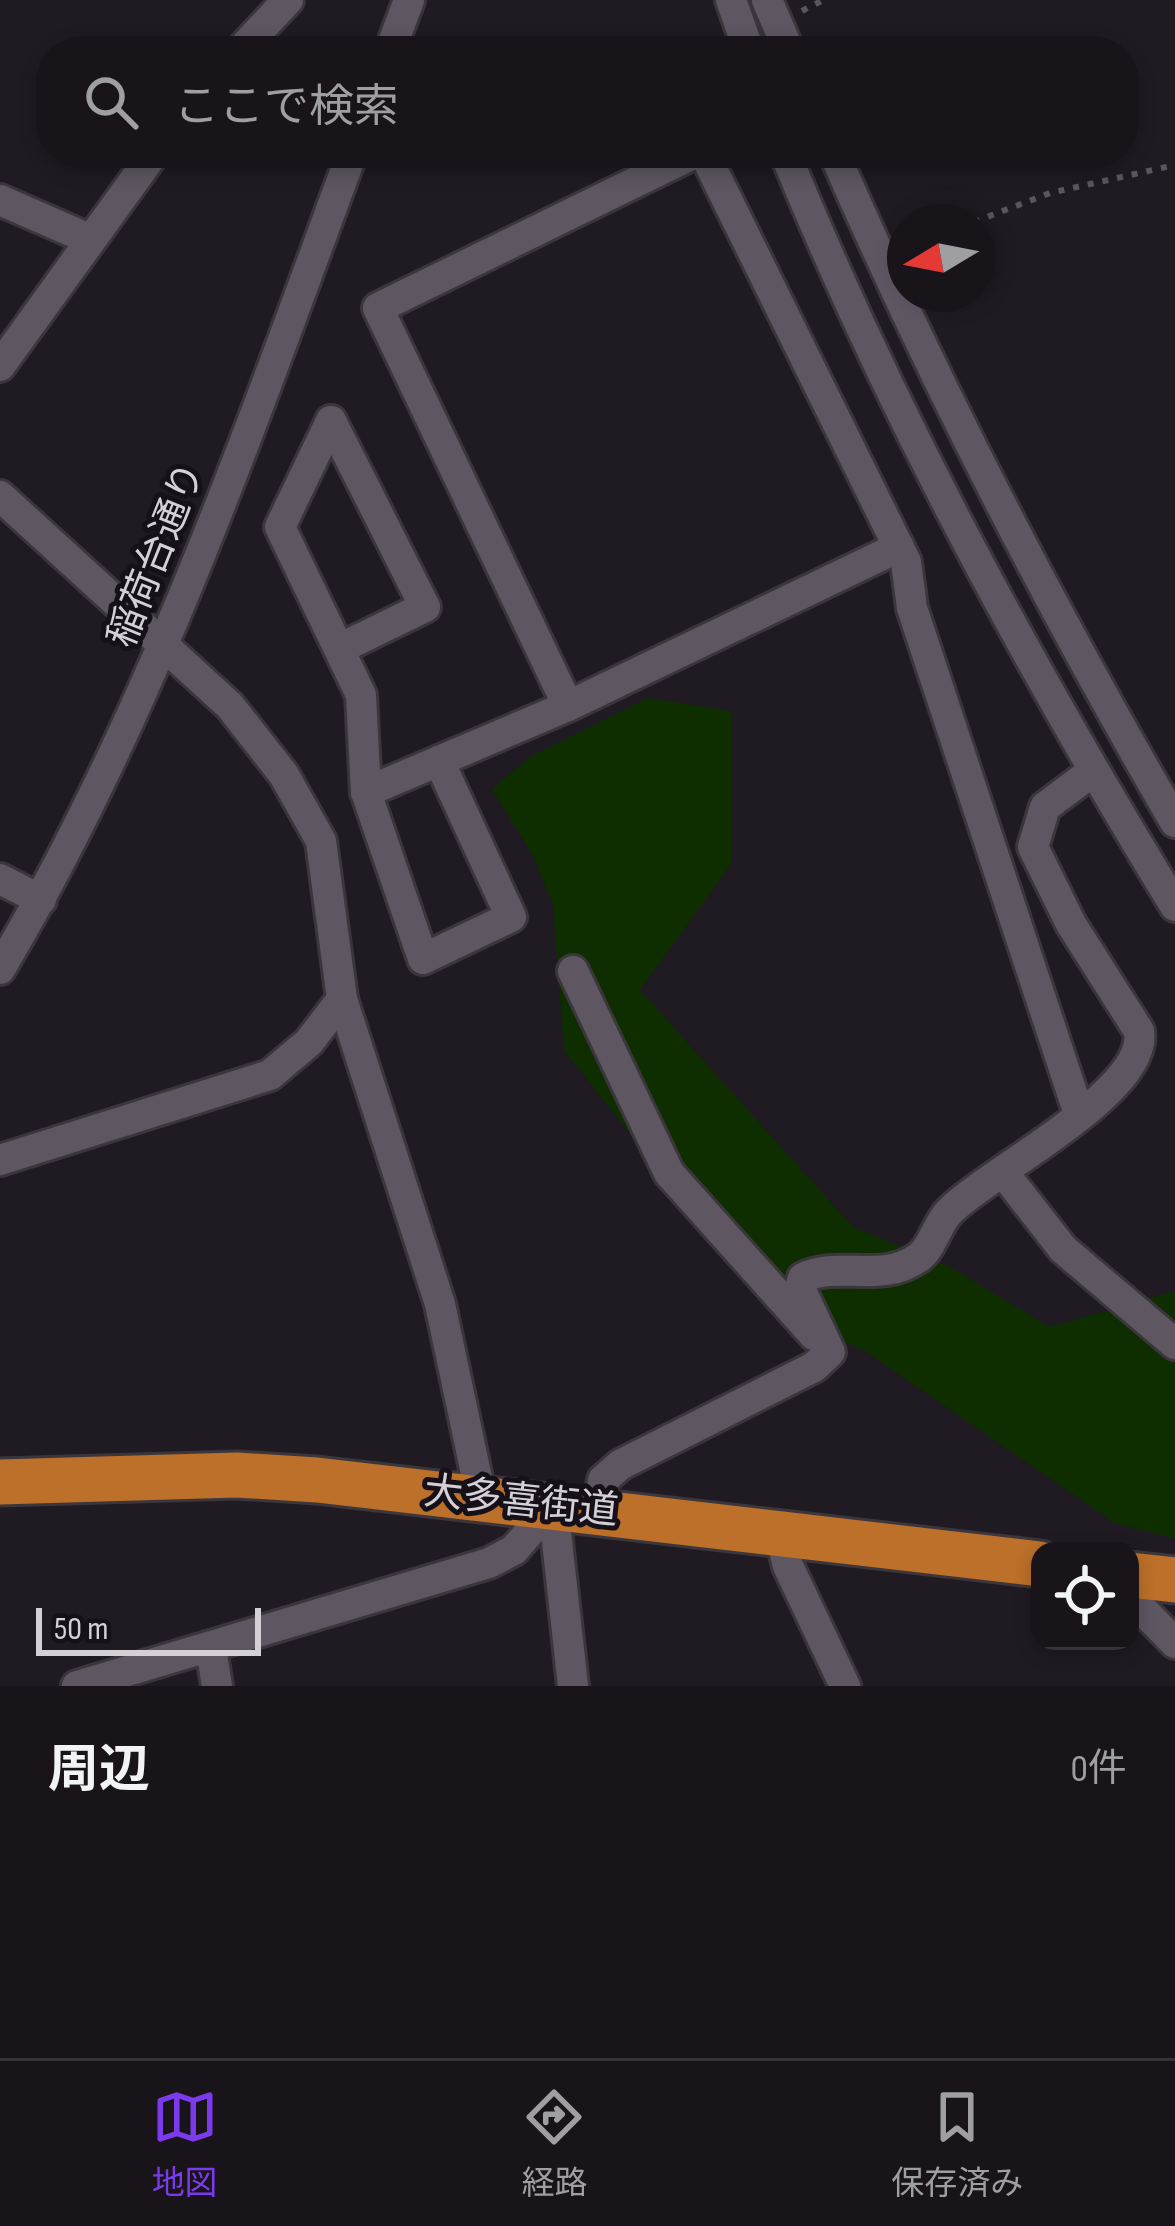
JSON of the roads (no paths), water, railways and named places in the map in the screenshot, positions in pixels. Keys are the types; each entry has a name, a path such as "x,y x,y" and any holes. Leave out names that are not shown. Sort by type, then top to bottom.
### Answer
{"highway":[{"name":"大多喜街道","path":"0,1483 237,1474 598,1509 1031,1563"},
{"path":"1139,1576 1175,1580"}],"street":[{"path":"254,36 288,0"},
{"path":"396,36 409,0"},
{"path":"731,0 744,36"},
{"path":"767,0 783,36"},
{"path":"0,366 143,168"},
{"name":"稲荷台通り","path":"0,969 41,900 165,648 346,168"},
{"path":"568,706 378,308 668,168"},
{"path":"707,168 899,547 912,608 1079,1114"},
{"path":"792,168 887,384 982,571 1093,772 1175,907"},
{"path":"841,168 894,289 1023,549 1175,821"},
{"path":"0,200 89,239"},
{"path":"339,649 425,608 331,422 280,527 361,695 365,792 423,959 512,917 439,761"},
{"path":"0,496 230,706 284,775 321,841 342,999 440,1304 481,1497"},
{"path":"365,792 568,706 899,547"},
{"path":"982,571 1023,549"},
{"path":"830,1352 800,1288 803,1278 824,1267 866,1275 920,1258 948,1213 1122,1077 1142,1044 1130,1012 1070,924 1033,847 1046,807 1093,772"},
{"path":"0,879 41,900"},
{"path":"573,971 669,1173 830,1352"},
{"path":"0,1160 270,1075 309,1042 342,999"},
{"path":"1003,1172 1063,1249 1173,1347"},
{"path":"598,1509 603,1480 620,1465 814,1366 830,1352"},
{"path":"77,1686 489,1563 514,1550 553,1505"},
{"path":"553,1505 573,1686"},
{"path":"780,1534 788,1566 845,1686"},
{"path":"1139,1606 1175,1642"},
{"path":"211,1649 218,1686"}]}
